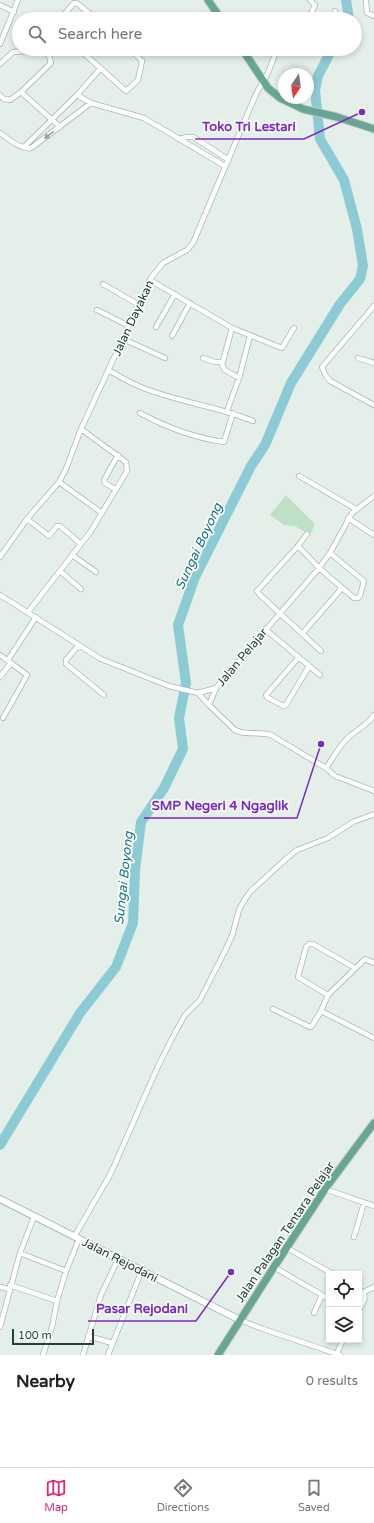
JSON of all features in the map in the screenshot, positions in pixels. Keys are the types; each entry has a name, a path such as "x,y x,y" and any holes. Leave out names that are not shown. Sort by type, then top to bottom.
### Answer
{"main road":[{"path":"208,0 216,12"},
{"path":"247,56 268,88 280,98 303,109 374,128"},
{"name":"Jalan Palagan Tentara Pelajar","path":"218,1355 325,1189 374,1123"},
{"name":"Jalan Rejodani","path":"0,1199 240,1320"}],"street":[{"path":"0,5 14,12 18,0"},
{"path":"310,0 315,5 312,12"},
{"path":"366,0 367,13 374,16"},
{"path":"66,12 74,3 78,4 88,12"},
{"path":"0,44 12,17"},
{"path":"0,64 12,53"},
{"path":"0,95 10,100 21,92 51,63 49,56"},
{"path":"86,56 125,91 128,91 138,80 142,61 137,56"},
{"name":"Jalan Dayakan","path":"0,557 27,519 59,482 69,462 81,429 150,280 163,263 184,252 190,247 274,56"},
{"path":"24,147 77,95 100,69"},
{"path":"21,92 60,127"},
{"path":"77,95 91,103 144,118 225,166"},
{"path":"0,133 29,149 34,147 91,103"},
{"path":"179,139 193,137 228,160"},
{"path":"150,280 232,328 282,348 294,328"},
{"path":"103,284 139,305"},
{"path":"156,327 175,294"},
{"path":"172,336 190,303"},
{"path":"374,306 322,367 330,381 374,405"},
{"path":"97,310 129,326"},
{"path":"232,328 222,362 223,368 239,378"},
{"path":"227,411 239,378 250,336"},
{"path":"123,339 165,358"},
{"path":"203,358 215,362 222,362"},
{"path":"358,358 374,363"},
{"path":"108,370 141,387 170,397 227,411 253,421"},
{"path":"140,413 175,430 224,442 233,413"},
{"path":"28,612 81,544 124,477 127,464 126,462 81,429"},
{"path":"116,490 105,483 104,480 118,455"},
{"path":"299,476 356,509"},
{"path":"59,482 102,513"},
{"name":"Jalan Pelajar","path":"209,705 216,688 265,629 319,568 330,553 348,518 356,509 374,496"},
{"path":"348,518 374,535"},
{"path":"27,519 49,536 58,526 60,526 81,544"},
{"path":"307,534 298,546 257,590 260,595 321,650"},
{"path":"298,546 319,568 357,599 360,596 364,583 330,553"},
{"path":"72,555 96,572"},
{"path":"60,571 80,589"},
{"path":"302,634 342,588"},
{"path":"0,595 36,617 78,646 112,664 169,686 193,692 198,693 216,688"},
{"path":"0,677 36,617"},
{"path":"265,629 320,675"},
{"path":"78,646 66,660 66,664 104,695"},
{"path":"0,655 27,677 4,718"},
{"path":"299,657 266,695 266,698 283,706 286,705 309,666"},
{"path":"198,693 235,730 240,733 271,735 326,768 341,779 374,791"},
{"path":"326,768 340,746 374,715"},
{"path":"43,1355 76,1238 111,1173 176,1029 185,1015 200,1000 225,951 232,936 239,910 245,899 251,891 287,858 298,850 328,838 353,822 374,814"},
{"path":"328,994 298,977 306,947 309,944 313,944 355,968"},
{"path":"273,1009 310,1027 321,1011 328,994 365,959 374,963"},
{"path":"321,1011 374,1038"},
{"path":"325,1189 374,1206"},
{"path":"354,1236 364,1203"},
{"path":"0,1327 20,1253 34,1217"},
{"path":"287,1248 328,1271"},
{"path":"20,1253 66,1271"},
{"path":"83,1355 101,1295 118,1259"},
{"path":"274,1267 326,1297"},
{"path":"108,1355 142,1270"},
{"path":"0,1287 10,1287 57,1302"},
{"path":"361,1307 364,1302 364,1292 374,1287"},
{"path":"314,1313 322,1295"},
{"path":"240,1320 339,1354 342,1343"},
{"path":"88,1336 112,1342"}],"green space":[{"path":"286,495 315,524 310,535 295,526 284,525 270,515"}],"waterway":[{"name":"Sungai Boyong","path":"346,0 348,12"},
{"name":"Sungai Boyong","path":"0,1145 80,1013 116,967 133,923 135,870 141,822 164,788 183,749 179,718 186,683 178,625 195,577 251,466 265,445 291,383 340,304 360,279 363,266 357,229 344,180 320,139 315,90 318,76 328,56"}],"place":[{"name":"Toko Tri Lestari","path":"362,112"},
{"name":"SMP Negeri 4 Ngaglik","path":"321,744"},
{"name":"Pasar Rejodani","path":"231,1272"}]}
